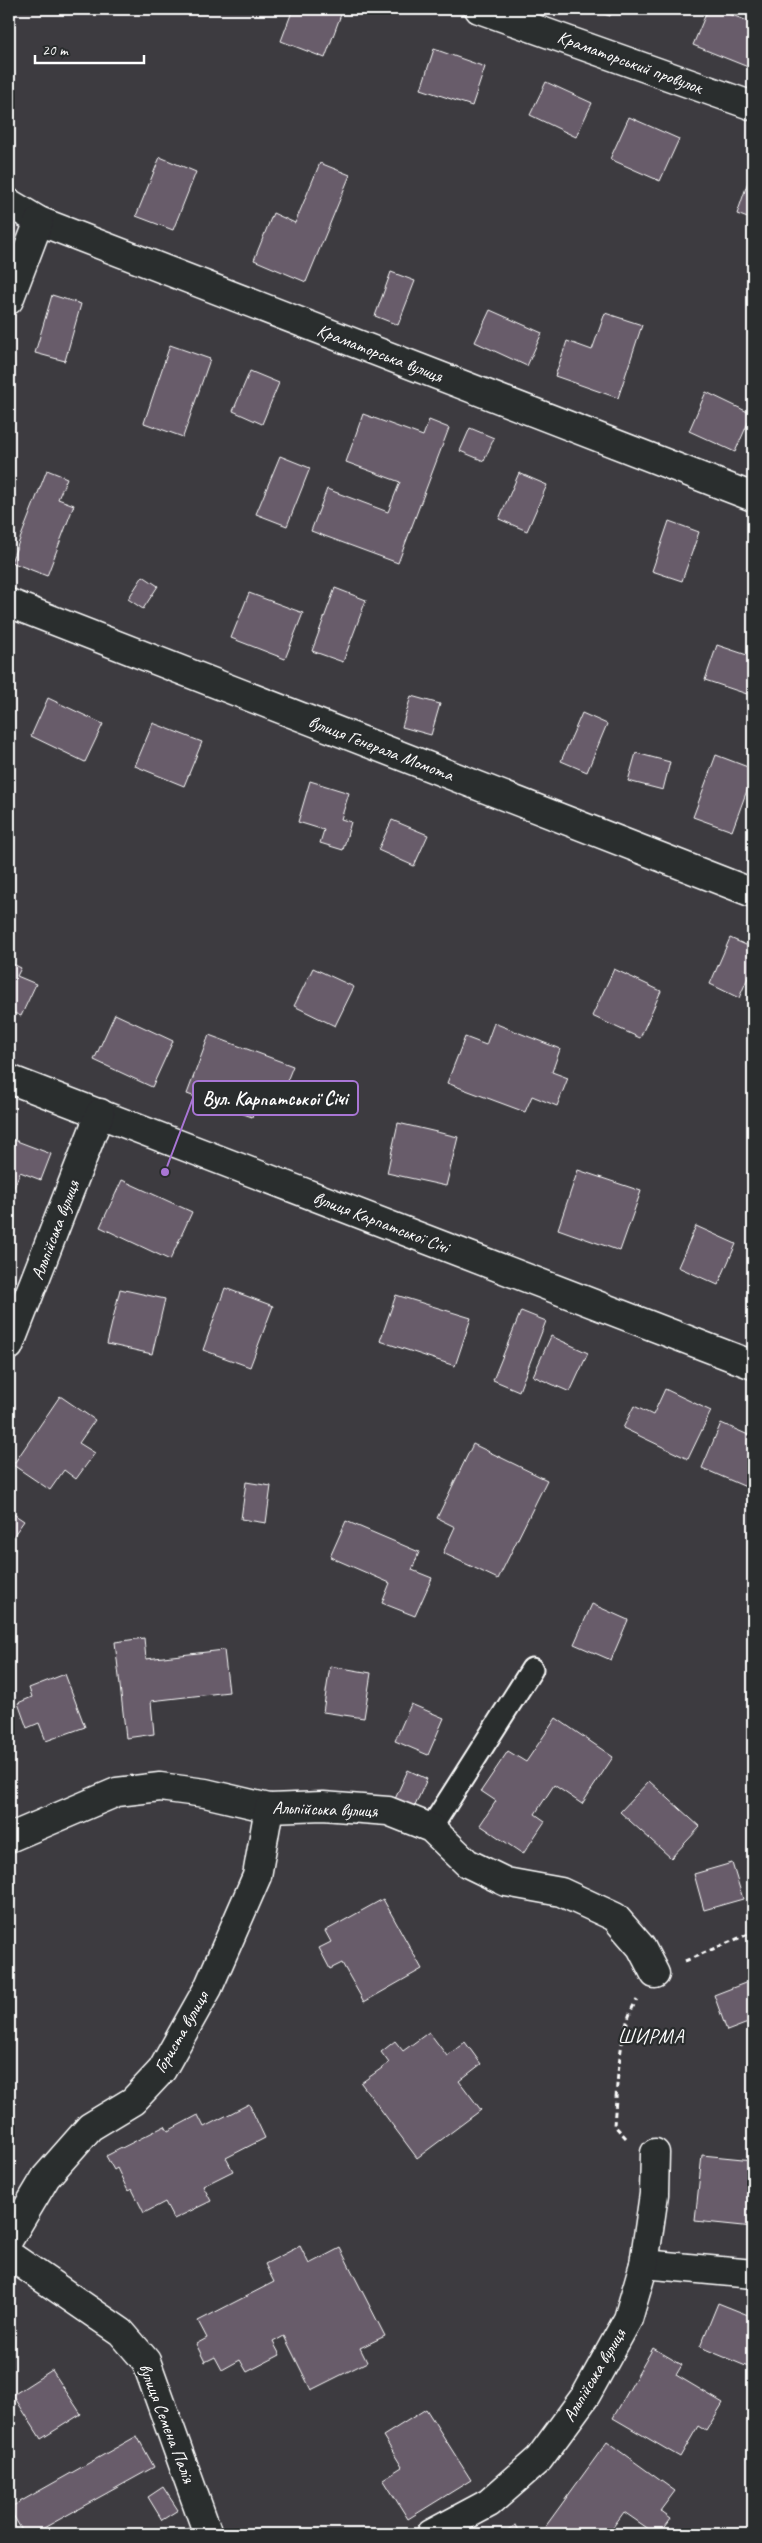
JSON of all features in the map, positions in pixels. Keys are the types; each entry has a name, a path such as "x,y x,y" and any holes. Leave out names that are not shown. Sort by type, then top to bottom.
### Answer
{"street":[{"name":"Краматорський провулок","path":"479,9 753,106"},
{"name":"Краматорська вулиця","path":"9,203 39,221 753,496"},
{"path":"9,300 39,221"},
{"name":"вулиця Генерала Момота","path":"9,604 753,893"},
{"name":"вулиця Карпатської Січі","path":"9,1079 753,1365"},
{"name":"Альпійська вулиця","path":"9,1346 100,1113"},
{"name":"Альпійська вулиця","path":"9,1838 117,1792 160,1787 205,1793 269,1808 323,1806 388,1811 431,1828 466,1863 506,1882 561,1892 615,1917 641,1947 655,1974"},
{"name":"Гориста вулиця","path":"9,2239 46,2177 90,2127 133,2101 162,2070 208,1988 257,1876 269,1808"},
{"name":"Альпійська вулиця","path":"431,2534 489,2503 539,2459 586,2395 628,2319 644,2264 654,2194 643,2149"},
{"name":"вулиця Семена Палія","path":"9,2255 121,2332 146,2361 208,2534"},
{"path":"644,2264 753,2274"}],"lane":[{"path":"431,1828 532,1669"}],"path":[{"path":"643,2149 614,2125 619,2064 632,2008 655,1974 753,1932"}],"building":[{"path":"293,9 343,9 325,58 281,41"},
{"path":"588,9 613,9 610,16"},
{"path":"708,9 716,9 753,23 753,69 693,45"},
{"path":"434,49 485,67 472,106 421,89"},
{"path":"546,82 592,103 576,137 530,115"},
{"path":"629,117 679,139 660,181 610,159"},
{"path":"160,157 196,172 173,230 136,216"},
{"path":"320,163 350,175 306,282 254,260 273,213 295,223"},
{"path":"753,167 753,220 737,214"},
{"path":"391,272 415,281 398,325 375,316"},
{"path":"52,295 81,304 65,361 35,353"},
{"path":"490,310 542,333 527,366 475,342"},
{"path":"605,313 642,325 618,398 555,376 567,341 592,350"},
{"path":"170,345 210,359 183,437 144,423"},
{"path":"250,371 279,383 262,424 233,411"},
{"path":"706,392 752,414 735,452 689,431"},
{"path":"363,414 423,436 429,420 449,428 398,563 311,531 327,489 388,512 400,482 346,462"},
{"path":"470,428 494,438 484,461 460,451"},
{"path":"280,456 310,468 287,526 256,514"},
{"path":"47,470 67,478 58,499 74,505 47,576 11,562"},
{"path":"519,473 547,485 527,531 499,519"},
{"path":"669,521 699,532 682,581 652,571"},
{"path":"143,576 158,586 143,609 128,599"},
{"path":"335,588 366,600 343,662 312,651"},
{"path":"249,593 303,613 285,659 231,638"},
{"path":"717,645 753,657 753,676 747,694 705,680"},
{"path":"411,696 440,704 431,735 402,727"},
{"path":"48,698 103,724 85,762 31,736"},
{"path":"582,713 607,724 587,772 561,761"},
{"path":"153,723 202,742 184,786 135,766"},
{"path":"636,753 670,762 663,790 628,781"},
{"path":"716,755 753,769 753,774 732,831 693,817"},
{"path":"310,781 349,793 341,819 351,822 343,850 320,843 324,830 298,822"},
{"path":"392,820 428,835 414,866 378,850"},
{"path":"730,938 753,948 753,966 739,998 710,984"},
{"path":"9,962 21,968 17,976 36,984 21,1016 9,1011"},
{"path":"313,968 354,987 335,1026 294,1006"},
{"path":"614,969 661,991 640,1038 592,1016"},
{"path":"115,1014 173,1041 152,1087 94,1060"},
{"path":"494,1023 560,1049 552,1072 568,1078 557,1106 532,1096 525,1112 447,1083 465,1037 486,1045"},
{"path":"209,1035 293,1066 283,1091 264,1084 252,1117 187,1094"},
{"path":"398,1123 458,1137 446,1186 387,1173"},
{"path":"9,1138 51,1154 41,1180 20,1172 10,1198"},
{"path":"578,1170 641,1191 620,1251 558,1229"},
{"path":"122,1180 192,1212 170,1260 100,1227"},
{"path":"696,1226 736,1244 718,1285 678,1267"},
{"path":"225,1288 273,1306 250,1367 203,1350"},
{"path":"120,1289 165,1299 152,1354 107,1344"},
{"path":"396,1295 471,1318 455,1366 380,1341"},
{"path":"521,1311 546,1321 519,1391 493,1380"},
{"path":"551,1336 588,1353 570,1392 533,1376"},
{"path":"665,1389 711,1411 688,1459 623,1428 634,1406 653,1415"},
{"path":"60,1396 95,1420 79,1443 95,1453 76,1479 64,1470 50,1490 13,1465"},
{"path":"721,1423 753,1437 753,1490 702,1468"},
{"path":"473,1444 547,1480 498,1579 443,1553 455,1527 437,1518"},
{"path":"246,1482 271,1486 266,1523 241,1519"},
{"path":"9,1511 24,1521 9,1542"},
{"path":"346,1521 419,1552 412,1570 432,1578 415,1616 382,1603 390,1583 330,1557"},
{"path":"592,1604 628,1620 611,1660 574,1644"},
{"path":"144,1638 146,1659 224,1650 229,1692 151,1701 154,1734 126,1738 115,1642"},
{"path":"330,1666 371,1673 364,1718 323,1712"},
{"path":"65,1674 85,1727 46,1741 39,1723 27,1728 18,1703 32,1697 29,1688"},
{"path":"411,1704 444,1718 428,1755 395,1741"},
{"path":"556,1718 613,1757 582,1804 554,1785 535,1814 545,1821 523,1854 480,1825 496,1801 481,1791 508,1751 526,1762"},
{"path":"408,1770 427,1779 414,1808 395,1799"},
{"path":"649,1781 700,1827 671,1858 620,1812"},
{"path":"732,1863 743,1899 704,1910 694,1874"},
{"path":"383,1899 422,1969 364,2002 342,1963 330,1969 319,1948 331,1942 325,1931"},
{"path":"753,1980 753,2021 727,2031 714,1995"},
{"path":"429,2032 447,2056 465,2042 481,2064 459,2081 481,2110 417,2158 361,2083 389,2063 381,2052 395,2041 403,2051"},
{"path":"249,2104 265,2138 226,2158 233,2171 203,2186 211,2201 174,2219 165,2202 144,2213 132,2189 128,2191 117,2168 114,2170 106,2156 165,2126 168,2131 198,2115 204,2127"},
{"path":"702,2155 753,2160 753,2227 695,2221"},
{"path":"300,2246 309,2264 340,2248 385,2336 360,2348 367,2362 311,2390 284,2336 273,2342 280,2355 247,2372 240,2360 222,2370 215,2357 205,2362 196,2344 207,2338 198,2321 274,2282 265,2264"},
{"path":"718,2303 753,2317 753,2369 700,2347"},
{"path":"653,2348 682,2365 676,2375 723,2403 706,2431 698,2426 680,2457 613,2418"},
{"path":"52,2370 81,2414 41,2439 13,2395"},
{"path":"426,2409 471,2480 408,2519 383,2479 402,2467 383,2436"},
{"path":"137,2436 154,2467 33,2534 24,2534 9,2508"},
{"path":"607,2442 675,2491 660,2511 671,2519 660,2534 656,2534 624,2512 608,2534 540,2534"},
{"path":"163,2487 178,2510 162,2520 148,2497"},
{"path":"516,2525 521,2534 500,2534"}],"place":[{"name":"Вул. Карпатської Січі","path":"165,1172"}],"district":[{"name":"ШИРМА","path":"651,2036"}]}
